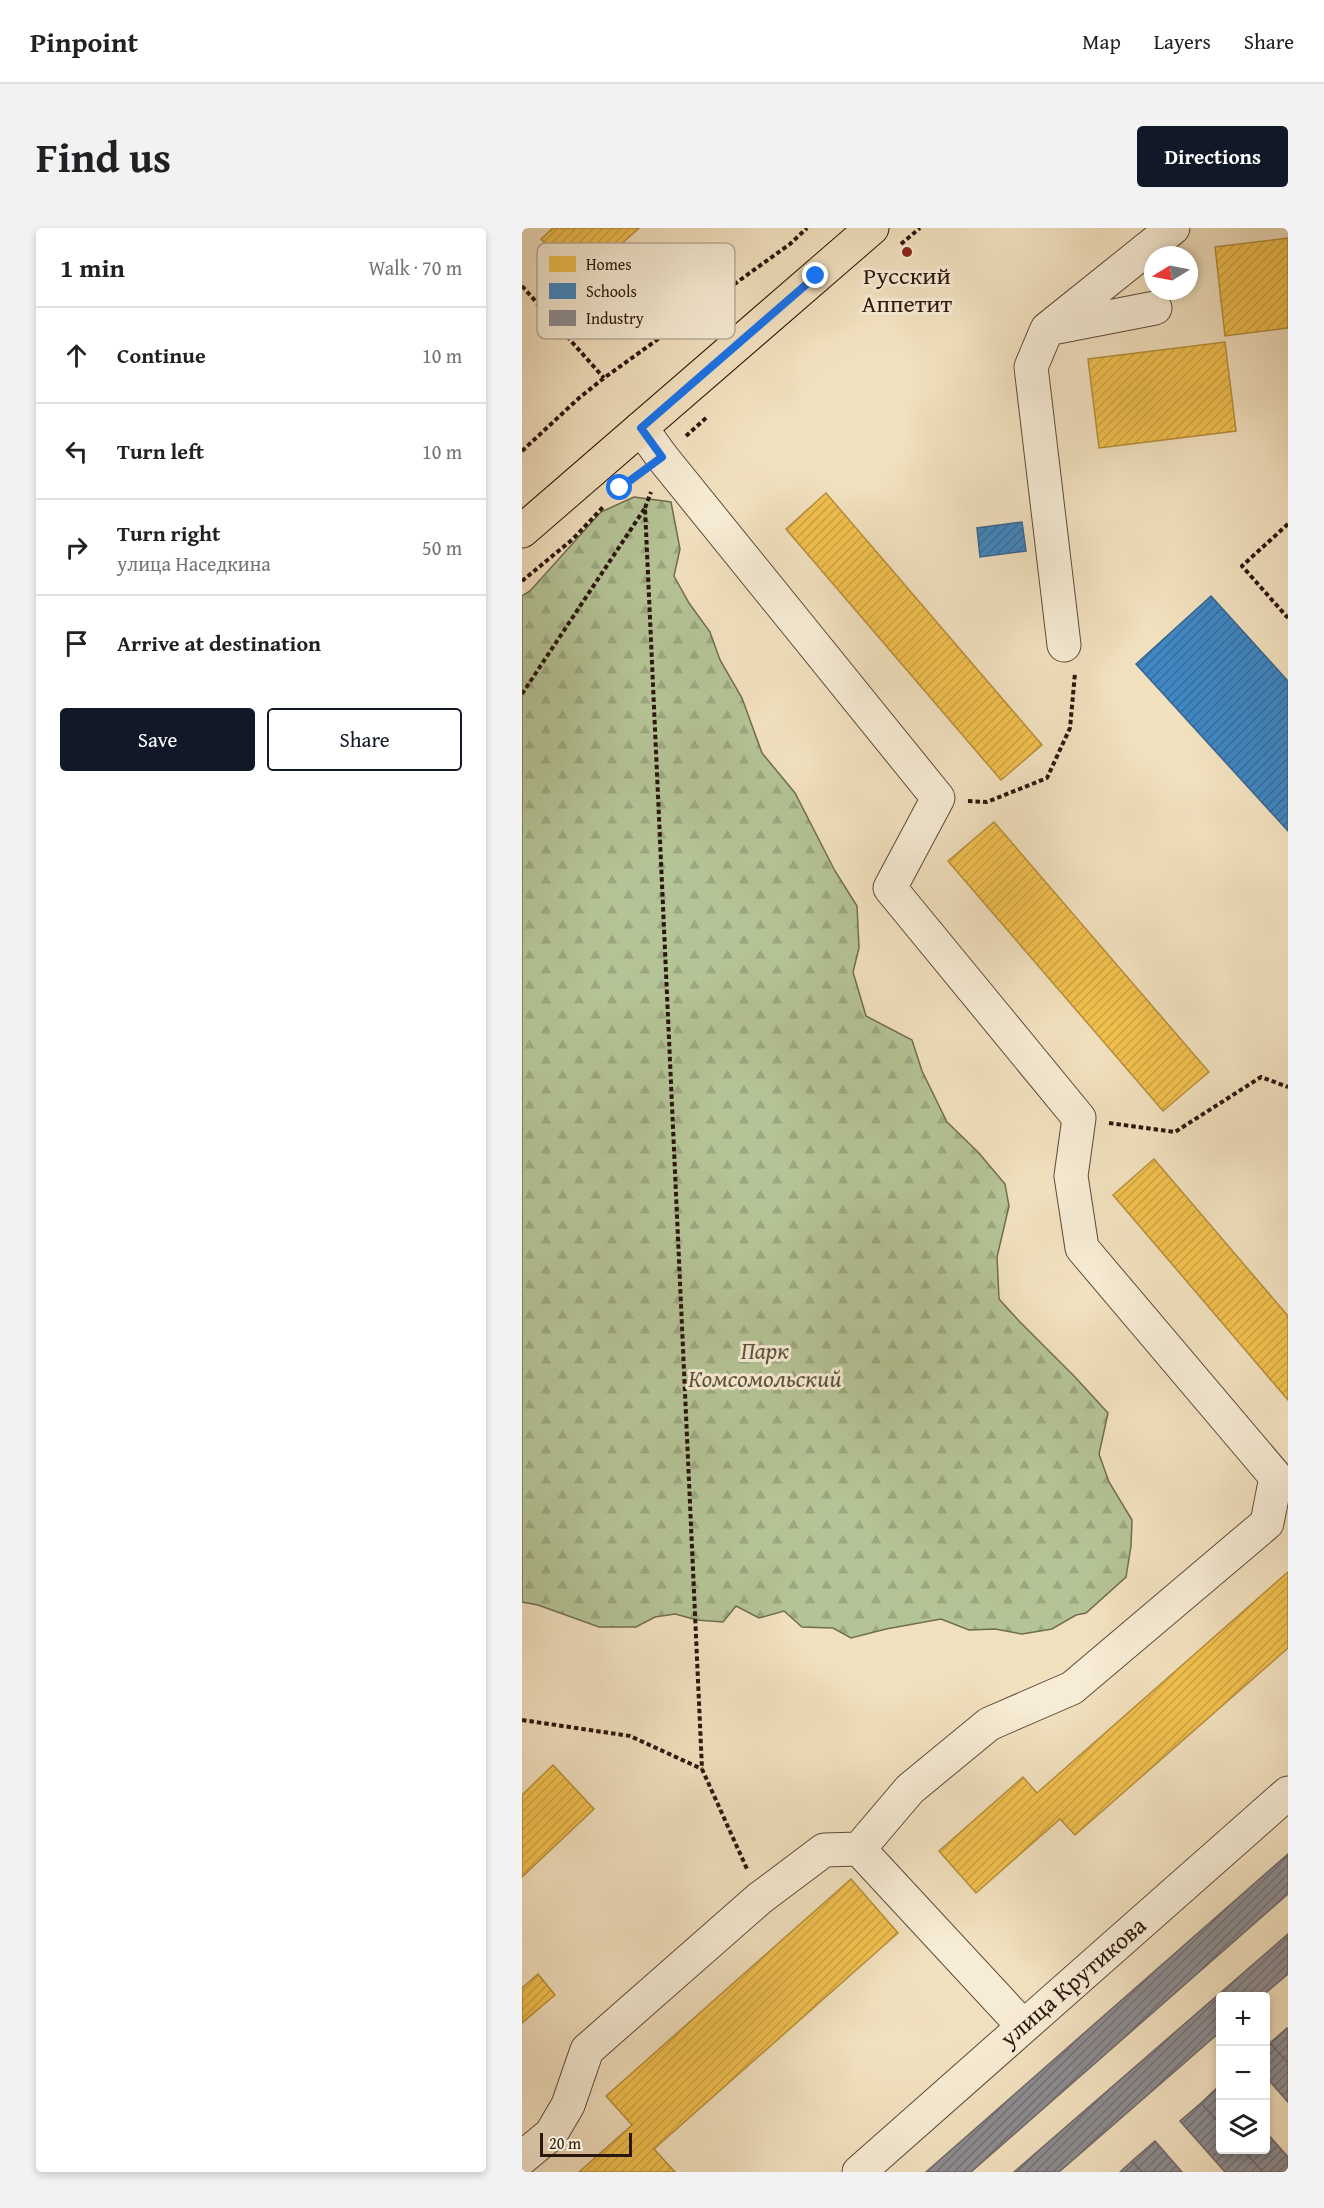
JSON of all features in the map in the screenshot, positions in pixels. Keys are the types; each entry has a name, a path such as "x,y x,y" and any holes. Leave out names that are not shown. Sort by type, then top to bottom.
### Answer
{"main road":[{"path":"522,531 872,228"}],"street":[{"path":"1070,655 1031,367 1047,329 1173,228"},
{"path":"1047,329 1155,308"},
{"path":"522,2158 551,2134 568,2105 587,2050 760,1898 824,1850 859,1849 910,1789 989,1724 1072,1688 1268,1523 1276,1477 1082,1248 1071,1176 1079,1118 890,888 938,798 641,428"},
{"name":"улица Крутикова","path":"859,2172 1288,1793"},
{"path":"859,1849 1023,2026"}],"path":[{"path":"735,284 790,244 807,228"},
{"path":"522,286 537,303"},
{"path":"569,339 604,378"},
{"path":"522,451 579,398 658,339"},
{"path":"522,581 573,539 605,505"},
{"path":"522,694 645,508 702,1769 760,1898"},
{"path":"1288,524 1242,566 1288,618"},
{"path":"938,798 987,802 1047,778 1070,728 1070,655"},
{"path":"1079,1118 1175,1132 1261,1077 1288,1087"},
{"path":"522,1720 630,1736 702,1769"}],"green space":[{"name":"Парк Комсомольский","path":"634,497 671,502 680,549 674,576 689,603 710,632 720,660 742,698 762,753 795,793 835,871 857,906 859,948 853,972 866,1016 912,1040 922,1071 947,1122 978,1152 1005,1184 1009,1206 997,1257 999,1299 1108,1413 1099,1454 1109,1482 1132,1520 1126,1577 1086,1613 1076,1615 1052,1629 1022,1634 995,1629 969,1630 941,1619 851,1638 833,1628 802,1627 784,1611 759,1618 736,1606 723,1622 697,1620 675,1614 655,1617 636,1627 599,1627 538,1605 522,1602 522,596 530,591 601,512"}],"building: Homes":[{"path":"553,228 639,228 622,243 545,243 541,239"},
{"path":"1288,238 1288,328 1225,336 1215,247"},
{"path":"1225,342 1236,431 1099,448 1088,359"},
{"path":"826,493 1042,745 1001,780 786,529"},
{"path":"994,822 1209,1072 1163,1111 948,861"},
{"path":"1154,1159 1288,1316 1288,1400 1113,1195"},
{"path":"1288,1572 1288,1648 1075,1835 1060,1819 976,1893 939,1851 1023,1777 1037,1793"},
{"path":"553,1765 594,1809 522,1877 522,1795"},
{"path":"851,1879 898,1933 654,2149 675,2172 579,2172 632,2125 606,2096"},
{"path":"538,1974 555,1995 522,2023 522,1988"}],"building: Schools":[{"path":"1022,522 1026,551 980,557 977,528"},
{"path":"1211,596 1288,681 1288,831 1136,664"}],"building: Industry":[{"path":"1288,1854 1288,1894 971,2172 926,2172"},
{"path":"1288,1934 1288,1974 1267,1992 1221,1992"},
{"path":"1216,1997 1216,2035 1059,2172 1014,2172"},
{"path":"1288,2029 1288,2063 1270,2043"},
{"path":"1270,2043 1288,2063 1288,2102 1270,2082"},
{"path":"1216,2089 1216,2120 1201,2103"},
{"path":"1201,2103 1216,2120 1216,2154 1247,2154 1263,2172 1225,2172 1180,2121"},
{"path":"1270,2137 1288,2157 1288,2172 1263,2172 1247,2154 1270,2154"},
{"path":"1155,2141 1182,2172 1142,2172 1132,2161"},
{"path":"1132,2161 1142,2172 1120,2172"}],"place":[{"name":"Русский Аппетит","path":"907,252"}],"route":[{"path":"620,488 662,457 641,428 816,276"}]}
